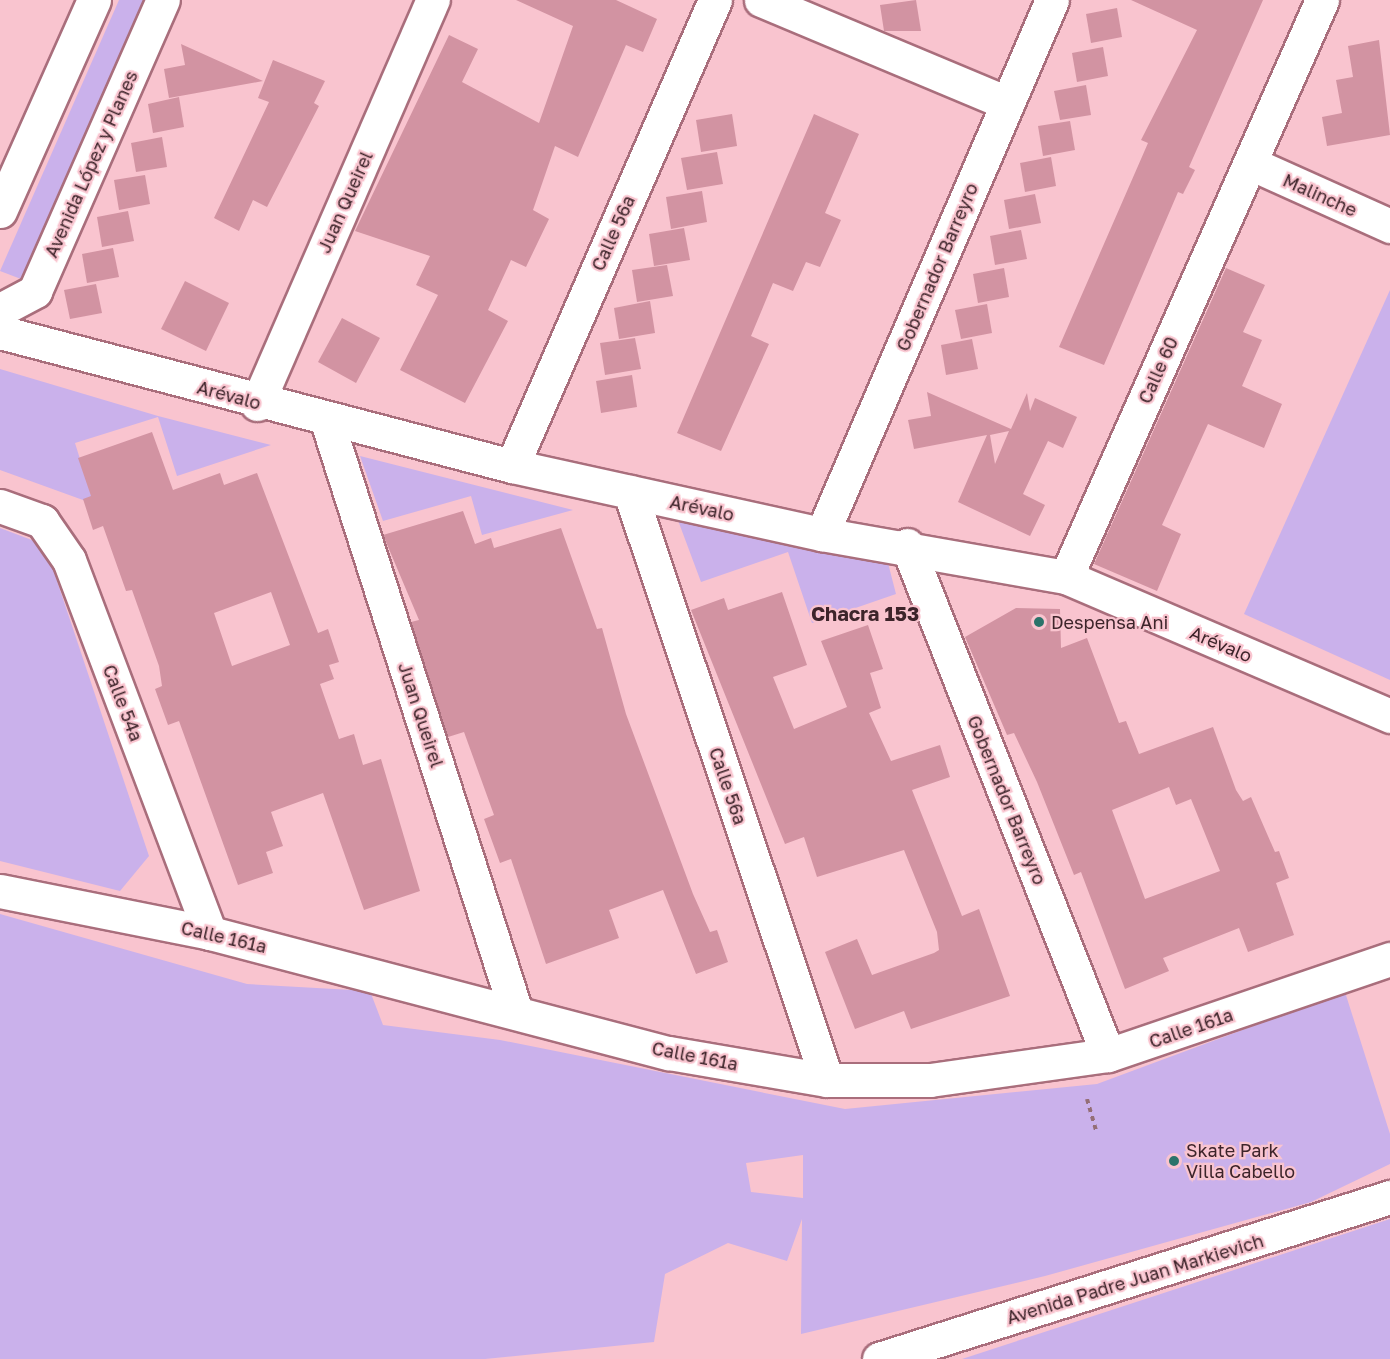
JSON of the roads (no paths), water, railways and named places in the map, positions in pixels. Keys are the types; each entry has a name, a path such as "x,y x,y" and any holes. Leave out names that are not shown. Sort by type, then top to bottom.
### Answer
{"street":[{"path":"0,211 94,0"},
{"name":"Avenida López y Planes","path":"0,310 35,291 163,0"},
{"name":"Juan Queirel","path":"257,404 432,0"},
{"name":"Calle 56a","path":"512,466 715,0"},
{"path":"761,0 1007,103"},
{"name":"Gobernador Barreyro","path":"822,534 1052,0"},
{"name":"Calle 60","path":"1066,577 1322,0"},
{"name":"Malinche","path":"1250,163 1390,226"},
{"name":"Arévalo","path":"0,332 257,404 326,418 512,466 822,534 907,545 1066,577 1390,716"},
{"name":"Juan Queirel","path":"326,418 516,1012"},
{"name":"Calle 56a","path":"630,492 827,1080"},
{"name":"Calle 54a","path":"0,506 42,521 69,560 210,933"},
{"name":"Gobernador Barreyro","path":"907,545 1108,1055"},
{"name":"Calle 161a","path":"0,891 210,933 669,1053 827,1080 930,1080 1108,1055 1390,959"},
{"name":"Avenida Padre Juan Markievich","path":"879,1359 1390,1197"}],"place":[{"name":"Despensa Ani","path":"1039,622"},
{"name":"Skate Park Villa Cabello","path":"1174,1161"}],"district":[{"name":"Chacra 153","path":"865,613"}]}
